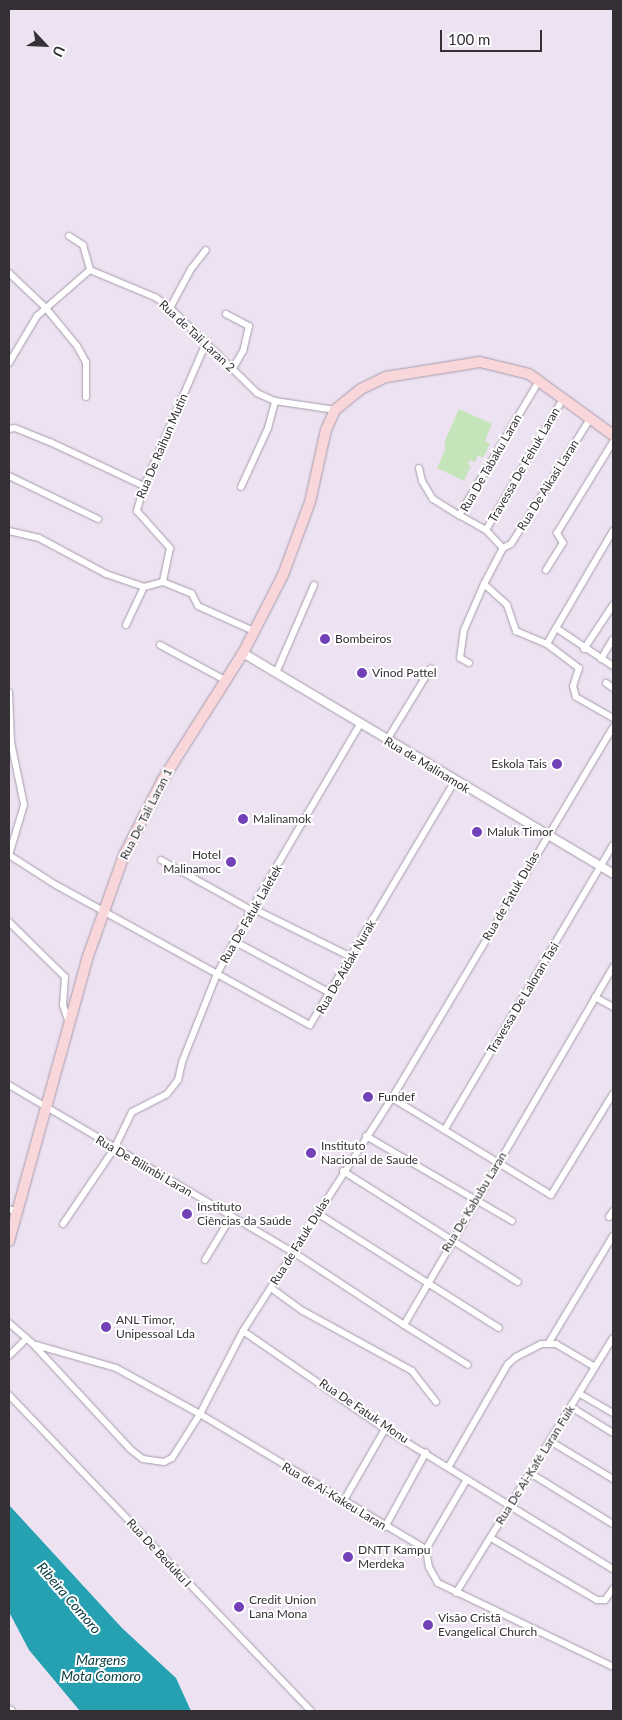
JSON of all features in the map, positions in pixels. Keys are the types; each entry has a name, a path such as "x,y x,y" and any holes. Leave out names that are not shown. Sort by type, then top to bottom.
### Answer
{"main road":[{"path":"335,410 361,389 386,377 456,365 495,364 539,381 613,435"},
{"name":"Rua De Tali Laran 1","path":"9,1241 13,1211 47,1108 104,911 124,855 163,779 243,652 283,575 306,515 326,430 335,410"}],"street":[{"path":"9,363 45,307 90,270 83,245 68,236"},
{"path":"170,308 191,269 206,250"},
{"name":"Rua de Tali Laran 2","path":"90,270 155,297 170,308 257,393 275,401 335,410"},
{"path":"9,273 45,307 77,346 86,362 86,397"},
{"path":"226,314 249,326 243,351 233,368"},
{"name":"Rua De Raihun Mutin","path":"163,582 170,548 137,511 144,486 206,343"},
{"name":"Rua De Tabaku Laran","path":"503,548 486,530 459,515 539,381"},
{"name":"Travessa De Fehuk Laran","path":"486,530 563,399"},
{"path":"241,487 268,428 275,401"},
{"name":"Rua De Aikasi Laran","path":"503,548 511,544 590,419"},
{"path":"9,429 15,428 50,442 144,486"},
{"path":"546,570 563,543 557,533 613,442"},
{"path":"419,468 422,482 433,499 459,515"},
{"path":"9,476 98,519"},
{"path":"9,531 38,538 106,574 144,587 163,582 192,594 198,606 254,631"},
{"path":"547,644 613,531"},
{"path":"469,663 460,658 464,630 484,584 503,548"},
{"path":"484,584 507,605 516,631 547,644 579,668 573,686 576,696 613,718"},
{"path":"276,673 314,585"},
{"path":"126,625 144,587"},
{"path":"584,649 613,605"},
{"path":"556,628 584,649 613,666"},
{"path":"601,659 613,639"},
{"path":"160,645 225,680"},
{"name":"Rua de Malinamok","path":"243,652 455,782 613,874"},
{"path":"387,740 430,668"},
{"path":"606,682 613,688"},
{"path":"9,692 11,742 24,805 9,855"},
{"name":"Rua De Fatuk Laletek","path":"63,1224 114,1149 132,1112 167,1094 178,1080 182,1062 217,974 252,909 360,724"},
{"name":"Rua de Fatuk Dulas","path":"9,1324 27,1338 121,1441 143,1459 164,1462 172,1458 200,1414 243,1331 342,1171 392,1098 546,836 613,727"},
{"name":"Rua De Aidak Nurak","path":"9,855 104,911 310,1025 455,782"},
{"name":"Travessa De Laloran Tasi","path":"445,1129 613,845"},
{"path":"161,860 252,909 351,957"},
{"path":"9,922 65,977 63,1005 70,1024"},
{"path":"234,942 330,993"},
{"name":"Rua De Kabubu Laran","path":"404,1325 426,1282 613,967"},
{"path":"596,997 613,1007"},
{"name":"Rua De Bilimbi Laran","path":"9,1085 114,1149 293,1252"},
{"path":"392,1098 551,1195 613,1094"},
{"path":"366,1136 512,1221"},
{"path":"342,1171 450,1241 518,1282"},
{"path":"609,1218 613,1211"},
{"path":"317,1213 499,1328"},
{"path":"205,1260 232,1217"},
{"path":"548,1344 613,1236"},
{"path":"293,1252 468,1365"},
{"path":"271,1288 303,1310 412,1370 436,1402"},
{"name":"Rua De Fatuk Monu","path":"243,1331 385,1429 511,1504 613,1569"},
{"path":"9,1356 27,1338"},
{"name":"Rua De Ai-Kafé Laran Fuik","path":"456,1593 613,1338"},
{"name":"Rua de Ai-Kakeu Laran","path":"32,1344 116,1368 200,1414 384,1527 426,1550"},
{"path":"448,1466 508,1364 528,1350 548,1344 573,1352 596,1367"},
{"path":"580,1394 613,1413"},
{"name":"Rua De Beduku I","path":"9,1395 311,1711"},
{"path":"571,1407 613,1433"},
{"path":"343,1502 385,1429"},
{"path":"550,1441 613,1479"},
{"path":"384,1527 426,1452"},
{"path":"530,1472 613,1524"},
{"path":"467,1479 426,1550 429,1567 438,1583 456,1593 522,1621 613,1668"},
{"path":"491,1538 597,1600 605,1600 613,1589"}],"green space":[{"path":"459,409 492,424 485,441 490,444 483,458 478,455 475,462 470,460 468,464 471,466 464,481 437,468 446,448 444,443"}],"water":[{"name":"Margens Mota Comoro","path":"9,1505 122,1628 176,1678 191,1711 80,1711 29,1650 9,1612"}],"place":[{"name":"Bombeiros","path":"325,639"},
{"name":"Vinod Pattel","path":"362,673"},
{"name":"Eskola Tais","path":"557,764"},
{"name":"Malinamok","path":"243,819"},
{"name":"Maluk Timor","path":"477,832"},
{"name":"Hotel Malinamoc","path":"231,862"},
{"name":"Fundef","path":"368,1097"},
{"name":"Instituto Nacional de Saude","path":"311,1153"},
{"name":"Instituto Ciências da Saúde","path":"187,1214"},
{"name":"ANL Timor, Unipessoal Lda","path":"106,1327"},
{"name":"DNTT Kampu Merdeka","path":"348,1557"},
{"name":"Credit Union Lana Mona","path":"239,1607"},
{"name":"Visão Cristã Evangelical Church","path":"428,1625"}],"water label":[{"name":"Ribeira Comoro","path":"69,1598"}]}
